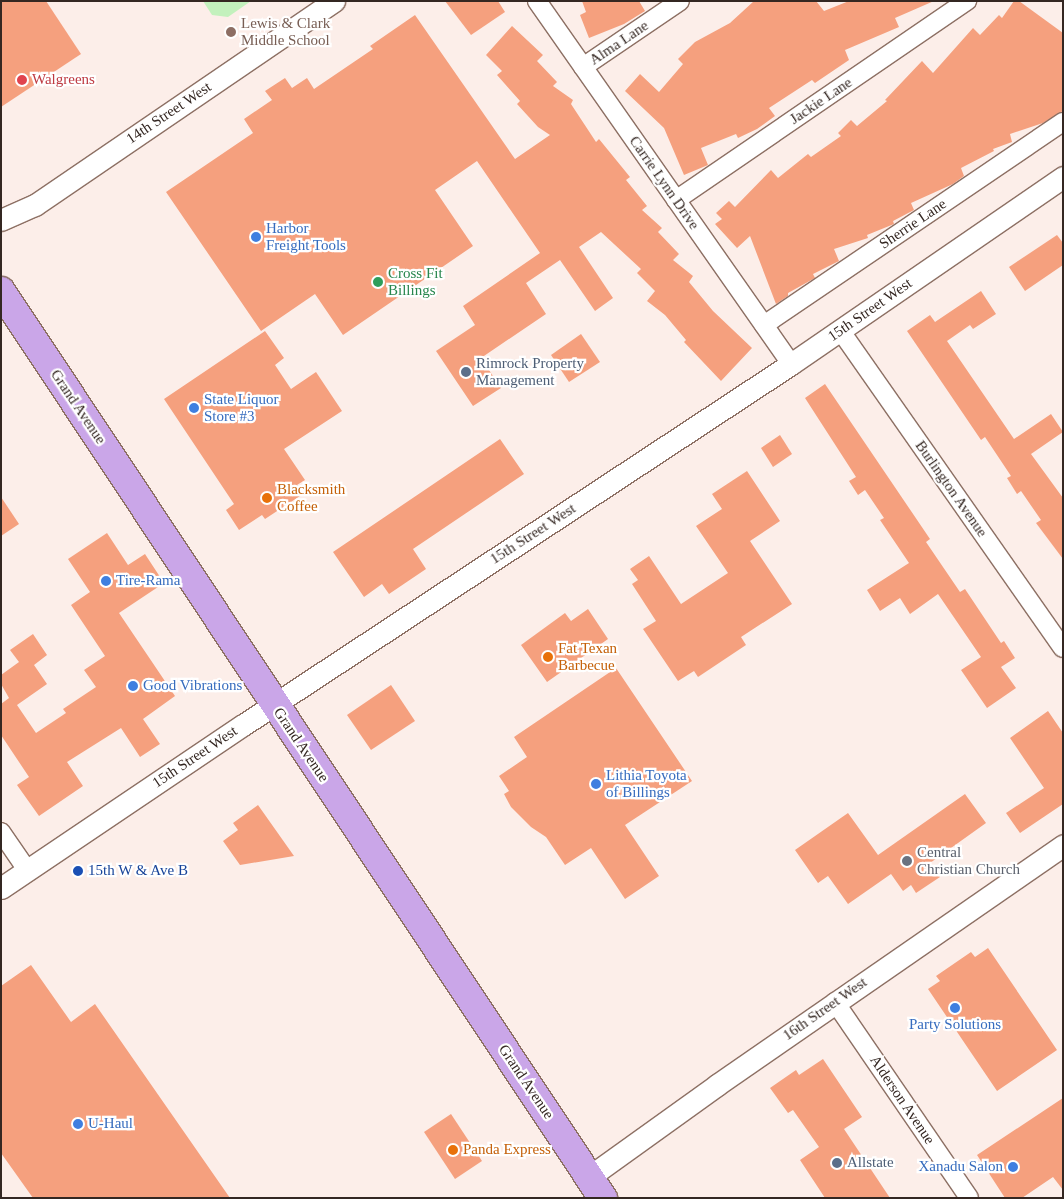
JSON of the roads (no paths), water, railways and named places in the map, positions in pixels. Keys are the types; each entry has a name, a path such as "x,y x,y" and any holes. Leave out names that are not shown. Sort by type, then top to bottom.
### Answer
{"main road":[{"name":"Grand Avenue","path":"1,292 596,1187"}],"street":[{"name":"14th Street West","path":"1,220 35,205 334,1"},
{"name":"Carrie Lynn Drive","path":"537,1 791,364"},
{"name":"Alma Lane","path":"583,67 680,1"},
{"name":"Jackie Lane","path":"676,200 967,1"},
{"name":"Sherrie Lane","path":"764,326 1063,122"},
{"name":"15th Street West","path":"1,888 274,704 791,364 1063,177"},
{"name":"Burlington Avenue","path":"840,330 1063,648"},
{"path":"1,832 27,870"},
{"name":"16th Street West","path":"596,1187 835,1002 1063,845"},
{"name":"Alderson Avenue","path":"835,1002 969,1198"}],"place":[{"name":"Lewis & Clark Middle School","path":"231,32"},
{"name":"Walgreens","path":"22,80"},
{"name":"Harbor Freight Tools","path":"256,237"},
{"name":"Cross Fit Billings","path":"378,282"},
{"name":"Rimrock Property Management","path":"466,372"},
{"name":"State Liquor Store #3","path":"194,408"},
{"name":"Blacksmith Coffee","path":"267,498"},
{"name":"Tire-Rama","path":"106,581"},
{"name":"Fat Texan Barbecue","path":"548,657"},
{"name":"Good Vibrations","path":"133,686"},
{"name":"Lithia Toyota of Billings","path":"596,784"},
{"name":"Central Christian Church","path":"907,861"},
{"name":"15th W & Ave B","path":"78,871"},
{"name":"Party Solutions","path":"955,1008"},
{"name":"U-Haul","path":"78,1124"},
{"name":"Panda Express","path":"453,1150"},
{"name":"Allstate","path":"837,1163"},
{"name":"Xanadu Salon","path":"1013,1167"}]}
